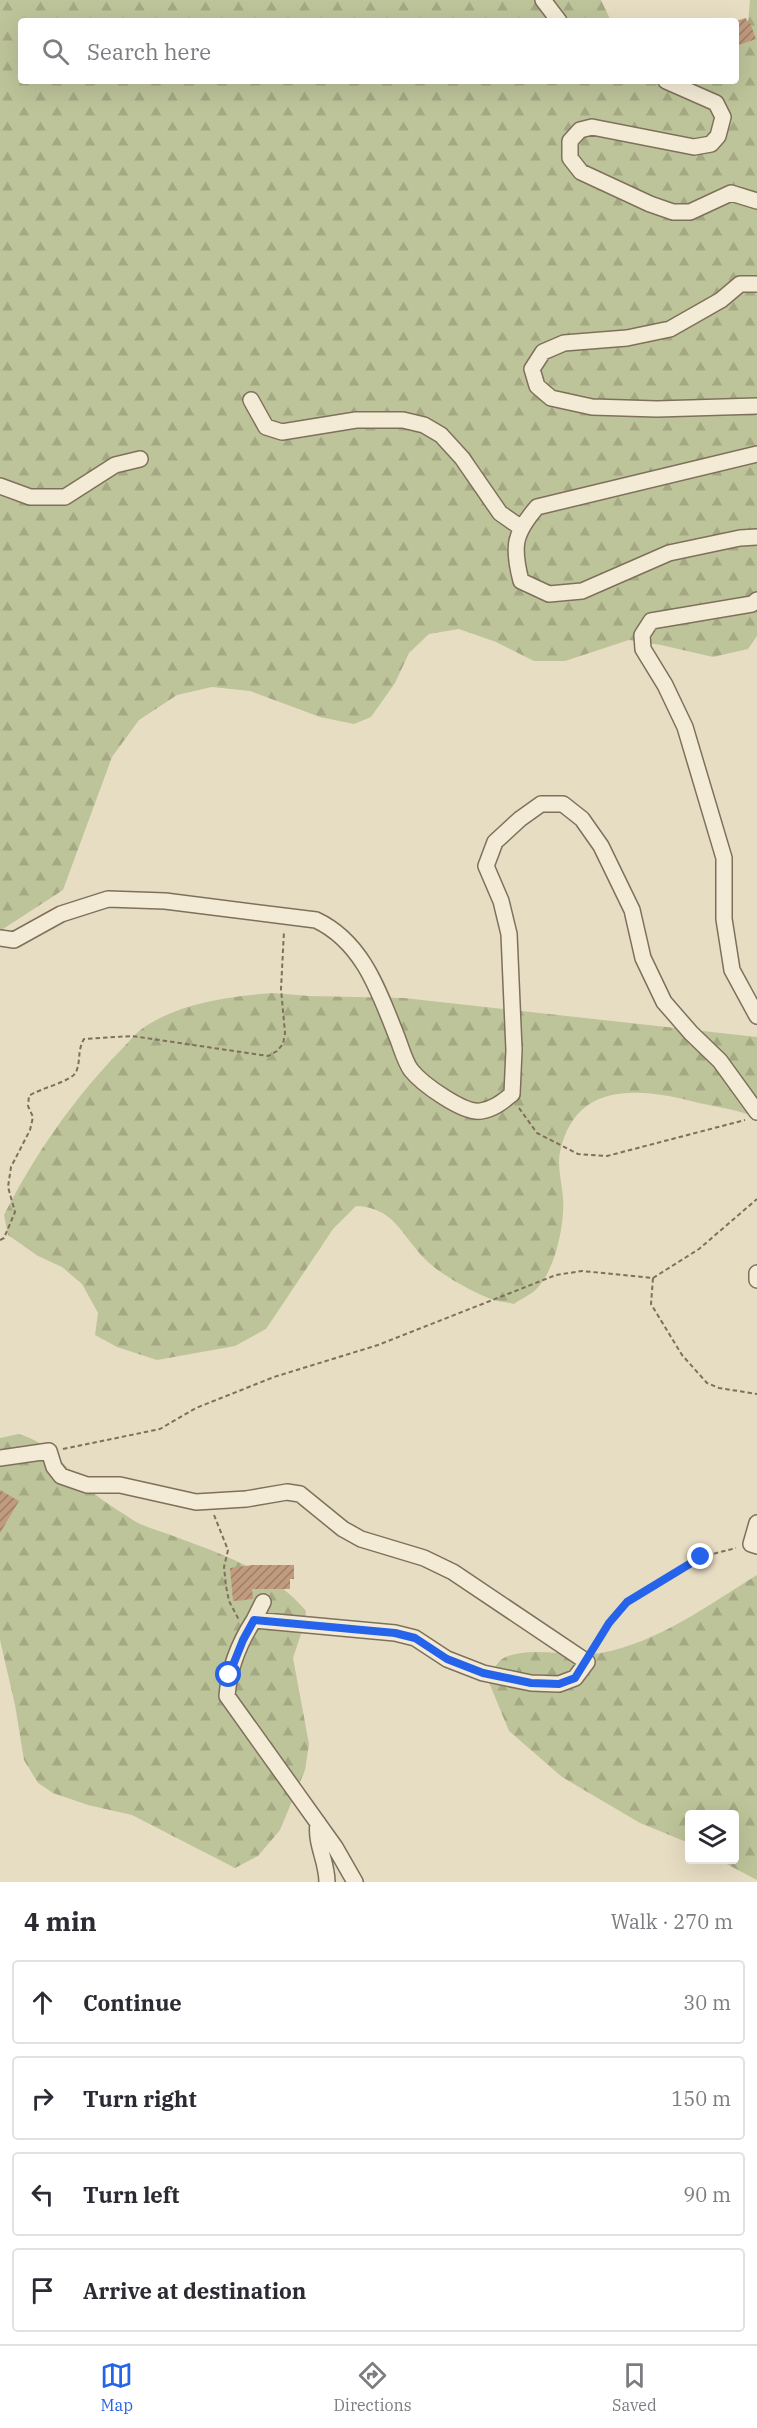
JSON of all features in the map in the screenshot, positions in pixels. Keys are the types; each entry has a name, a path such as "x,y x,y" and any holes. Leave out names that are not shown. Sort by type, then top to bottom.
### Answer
{"street":[{"path":"543,0 557,18"},
{"path":"672,84 716,104 723,117 718,136 711,144 694,147 592,127 580,130 570,141 570,158 581,172 650,204 673,212 690,212 731,193 757,201"},
{"path":"757,284 740,284 721,300 670,329 627,338 564,343 543,352 532,369 537,386 550,398 592,407 657,409 757,406"},
{"path":"251,400 266,427 282,432 356,420 403,420 424,425 441,435 462,458 500,513 520,527"},
{"path":"757,454 537,507 520,527 515,558 521,581 549,594 582,591 669,554 740,538 757,537"},
{"path":"0,486 30,497 65,497 116,465 140,459"},
{"path":"757,600 752,604 651,621 642,635 643,649 665,685 685,727 724,858 724,919 732,970 757,1016"},
{"path":"0,941 14,940 61,914 108,899 165,901 316,920 333,928 351,945 376,985 411,1070 455,1104 478,1112 497,1106 512,1094 514,1050 509,934 501,900 486,866 495,842 520,819 541,804 563,804 582,819 601,846 632,910 643,958 664,1002 720,1061 752,1116"},
{"path":"757,1272 757,1280"},
{"path":"0,1458 49,1451 54,1467 62,1476 87,1485 120,1485 196,1502 246,1499 286,1492 300,1494 343,1529 361,1539 424,1558 453,1572 587,1662 575,1678 559,1684 531,1683 483,1673 447,1659 415,1638 395,1633 251,1626"},
{"path":"754,1545 757,1523"},
{"path":"263,1602 229,1675 227,1696 318,1823 355,1882"},
{"path":"318,1823 316,1836 325,1862 327,1882"}],"path":[{"path":"0,1240 4,1239 15,1212 8,1187 11,1167 30,1130 33,1118 28,1106 28,1096 72,1077 77,1070 79,1048 84,1039 132,1035 268,1056 278,1051 283,1044 285,1033 281,989 285,916"},
{"path":"512,1094 523,1115 537,1133 578,1154 607,1156 752,1116"},
{"path":"49,1451 160,1429 196,1408 274,1377 378,1345 555,1275 582,1271 653,1278 699,1250 757,1199"},
{"path":"653,1278 651,1304 682,1355 707,1383 719,1388 757,1394"},
{"path":"208,1501 228,1550 224,1567 229,1601 251,1626"},
{"path":"587,1662 609,1623 627,1602 701,1557 754,1545"}],"green space":[{"path":"0,0 601,0 610,18 18,18 18,84 739,84 739,39 748,24 750,0 757,0 757,636 748,649 713,657 629,640 565,661 534,661 496,642 459,629 429,634 409,653 395,683 371,717 354,724 320,717 250,691 212,687 177,695 139,720 112,757 63,890 0,931"},
{"path":"273,993 404,998 757,1037 757,1118 678,1098 635,1093 615,1094 597,1100 581,1111 568,1128 559,1157 563,1208 561,1231 555,1255 546,1277 538,1288 514,1304 484,1296 448,1277 418,1252 389,1218 369,1208 356,1206 333,1229 266,1329 235,1346 157,1360 117,1347 95,1335 98,1313 82,1284 62,1267 38,1256 8,1235 4,1215 41,1150 71,1108 103,1069 139,1031 160,1018 191,1006 224,998"},
{"path":"18,1434 48,1449 94,1493 135,1521 246,1566 279,1585 306,1611 305,1622 293,1658 309,1744 305,1770 280,1830 258,1856 235,1868 132,1815 88,1805 53,1793 38,1783 24,1760 15,1705 0,1640 0,1438"},
{"path":"757,1575 757,1880 727,1864 739,1864 739,1810 685,1810 685,1841 640,1823 562,1777 509,1731 488,1680 496,1665 508,1656 530,1652 590,1654 622,1648 663,1631"}],"building":[{"path":"746,18 747,21 749,20 756,39 739,45 739,20"},
{"path":"0,1490 19,1501 0,1533"},
{"path":"253,1565 294,1565 294,1579 290,1579 290,1589 252,1589 253,1599 233,1601 230,1568"}],"route":[{"path":"229,1675 254,1620 395,1633 415,1638 447,1659 483,1673 531,1683 559,1684 575,1678 609,1623 627,1602 701,1557"}]}
